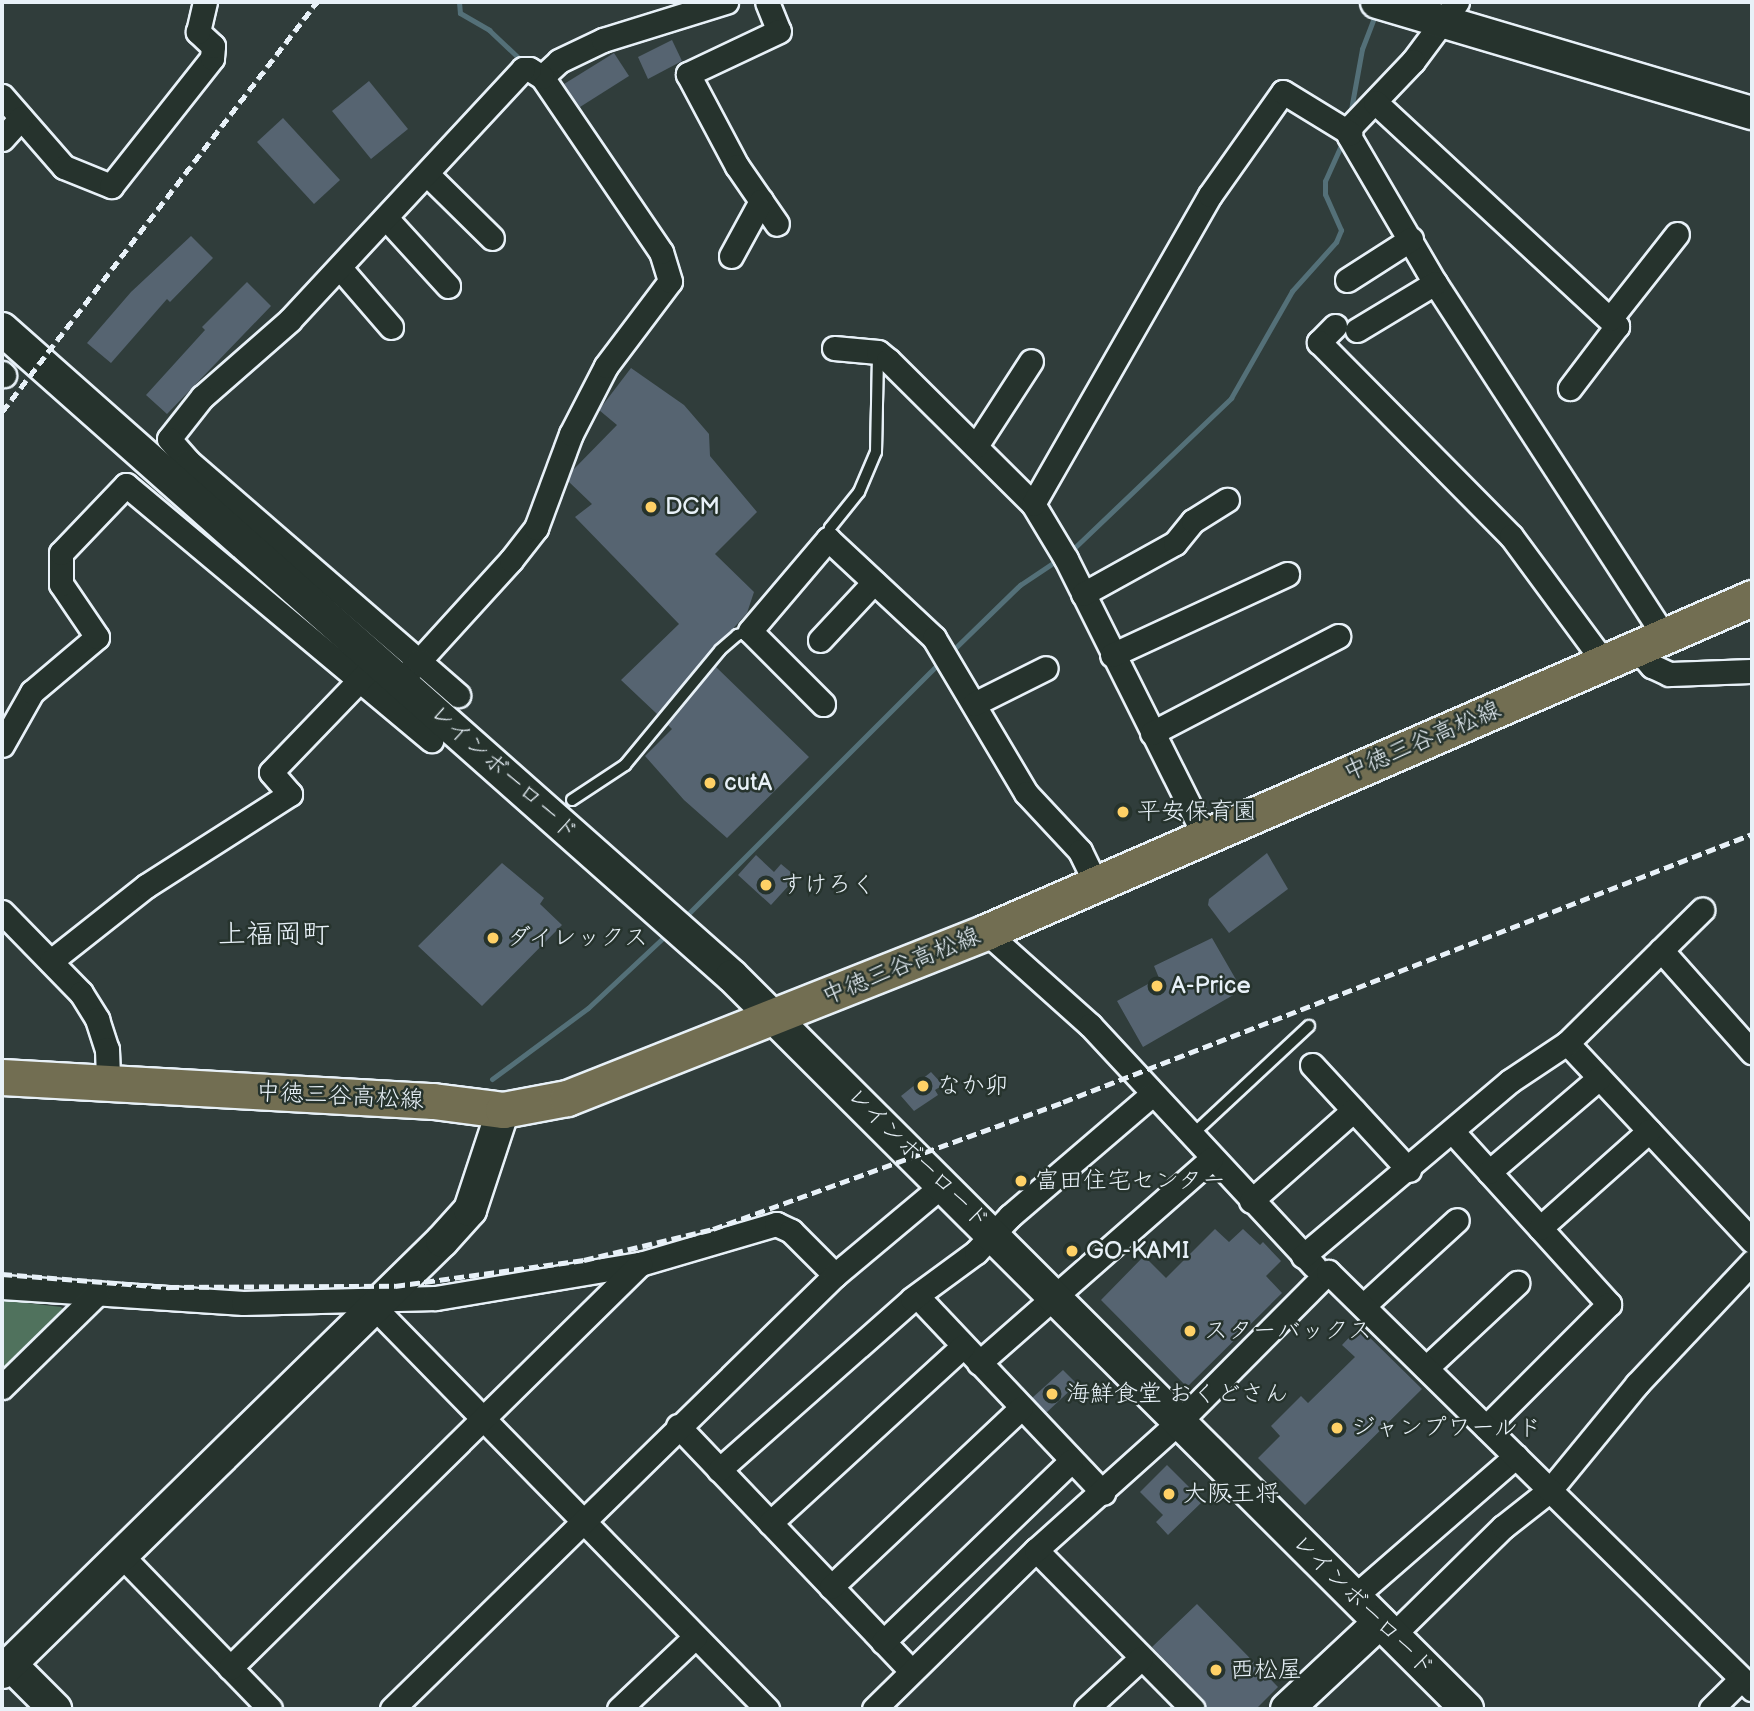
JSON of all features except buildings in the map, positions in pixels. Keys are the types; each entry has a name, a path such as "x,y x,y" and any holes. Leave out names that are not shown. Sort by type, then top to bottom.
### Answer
{"main road":[{"name":"中徳三谷高松線","path":"2,1077 433,1101 503,1110 567,1098 986,932 1204,834 1752,598"}],"street":[{"path":"2,96 64,167 111,186 212,58 213,46 198,32 205,2"},
{"path":"542,77 559,61 603,40 677,10 726,2"},
{"path":"767,2 779,31 688,74 777,224"},
{"path":"1377,2 1450,11 1752,113"},
{"path":"1350,133 1450,11"},
{"path":"51,961 146,886 290,794 271,772 390,670 536,528 571,434 606,366 661,298 670,281 661,252 542,77 523,69 340,268 271,338 202,397 169,439 390,670 430,740"},
{"path":"1034,503 1210,195 1283,92 1350,133 1435,283 1650,642 1652,666 1669,674 1752,671"},
{"path":"1375,102 1617,326 1570,388"},
{"path":"2,139 21,118"},
{"path":"427,174 492,238"},
{"path":"731,256 761,201"},
{"path":"386,218 447,286"},
{"path":"1610,319 1677,234"},
{"path":"1347,280 1411,239"},
{"path":"340,268 391,327"},
{"path":"1435,283 1319,342 1511,536 1605,662"},
{"name":"レインボーロード","path":"2,329 390,670 775,1017 1467,1709"},
{"path":"834,348 878,352 1034,503 1204,834"},
{"path":"976,446 1031,361"},
{"path":"2,745 26,699 97,637 61,584 61,552 126,485 390,670 458,695"},
{"path":"1083,594 1175,543 1194,521 1227,500"},
{"path":"823,704 750,631 828,539 934,638 1026,793 1080,851 1096,884"},
{"path":"1112,655 1287,574"},
{"path":"820,640 874,582"},
{"path":"1152,733 1338,636"},
{"path":"974,704 1046,668"},
{"path":"1303,1256 1409,1170 1510,1081 1566,1043 1702,910"},
{"path":"2,912 82,993 97,1019 107,1049 108,1083"},
{"path":"986,932 1090,1025 1190,1137 1324,1276"},
{"path":"1661,950 1752,1052"},
{"path":"1566,1043 1752,1241"},
{"path":"1312,1065 1409,1170"},
{"path":"1489,1172 1599,1078"},
{"path":"719,1469 917,1296 994,1234 1151,1095"},
{"path":"55,1709 4,1664 121,1555 470,1210 503,1110"},
{"path":"1251,1201 1354,1110"},
{"path":"1452,1131 1609,1304 1486,1427"},
{"path":"1540,1228 1649,1131"},
{"path":"979,1363 1211,1159"},
{"path":"392,1709 835,1275 944,1184"},
{"path":"1363,1306 1457,1220"},
{"path":"2,1287 243,1303 376,1303 436,1298 640,1264 776,1224 791,1231 835,1275"},
{"path":"1287,1709 1550,1490 1637,1384 1752,1262"},
{"path":"230,1668 485,1420 640,1264"},
{"path":"874,1709 1036,1550 1104,1493 1180,1421 1328,1272 1747,1684 1711,1709"},
{"path":"1426,1368 1517,1283"},
{"path":"2,1387 97,1294"},
{"path":"917,1296 1104,1493"},
{"path":"376,1303 582,1524 767,1709"},
{"path":"770,1523 963,1346"},
{"path":"831,1587 1021,1408"},
{"path":"678,1426 911,1671"},
{"path":"1355,1596 1516,1456"},
{"path":"883,1642 1072,1461"},
{"path":"1036,1550 1193,1709"},
{"path":"121,1555 270,1709"},
{"path":"619,1709 695,1637"},
{"path":"1086,1709 1141,1658"}],"lane":[{"path":"828,539 830,528 859,492 876,452 878,352"},
{"path":"572,800 611,778 720,650 737,635 750,631"},
{"path":"1190,1137 1309,1026"}],"green space":[{"path":"2,1300 61,1307 66,1312 2,1376"}],"waterway":[{"path":"459,2 460,13 489,30 523,62"},
{"path":"1350,115 1362,49 1376,13"},
{"path":"1070,552 1231,398 1292,291 1336,242 1341,230 1325,194 1325,181 1343,141"},
{"path":"950,653 1020,585 1059,559"},
{"path":"682,920 940,662"},
{"path":"492,1079 588,1008 667,934"}],"railway":[{"path":"2,412 317,2"},
{"path":"2,1274 169,1287 395,1286 584,1260 713,1229 1063,1102 1752,834"}],"place":[{"name":"DCM","path":"651,507"},
{"name":"cutA","path":"710,783"},
{"name":"平安保育園","path":"1123,812"},
{"name":"すけろく","path":"766,885"},
{"name":"ダイレックス","path":"493,938"},
{"name":"A-Price","path":"1157,986"},
{"name":"なか卯","path":"923,1086"},
{"name":"富田住宅センター","path":"1021,1181"},
{"name":"GO-KAMI","path":"1072,1251"},
{"name":"スターバックス","path":"1190,1331"},
{"name":"海鮮食堂 おくどさん","path":"1052,1394"},
{"name":"ジャンプワールド","path":"1337,1428"},
{"name":"大阪王将","path":"1169,1494"},
{"name":"西松屋","path":"1216,1670"}],"district":[{"name":"上福岡町","path":"274,935"}]}
